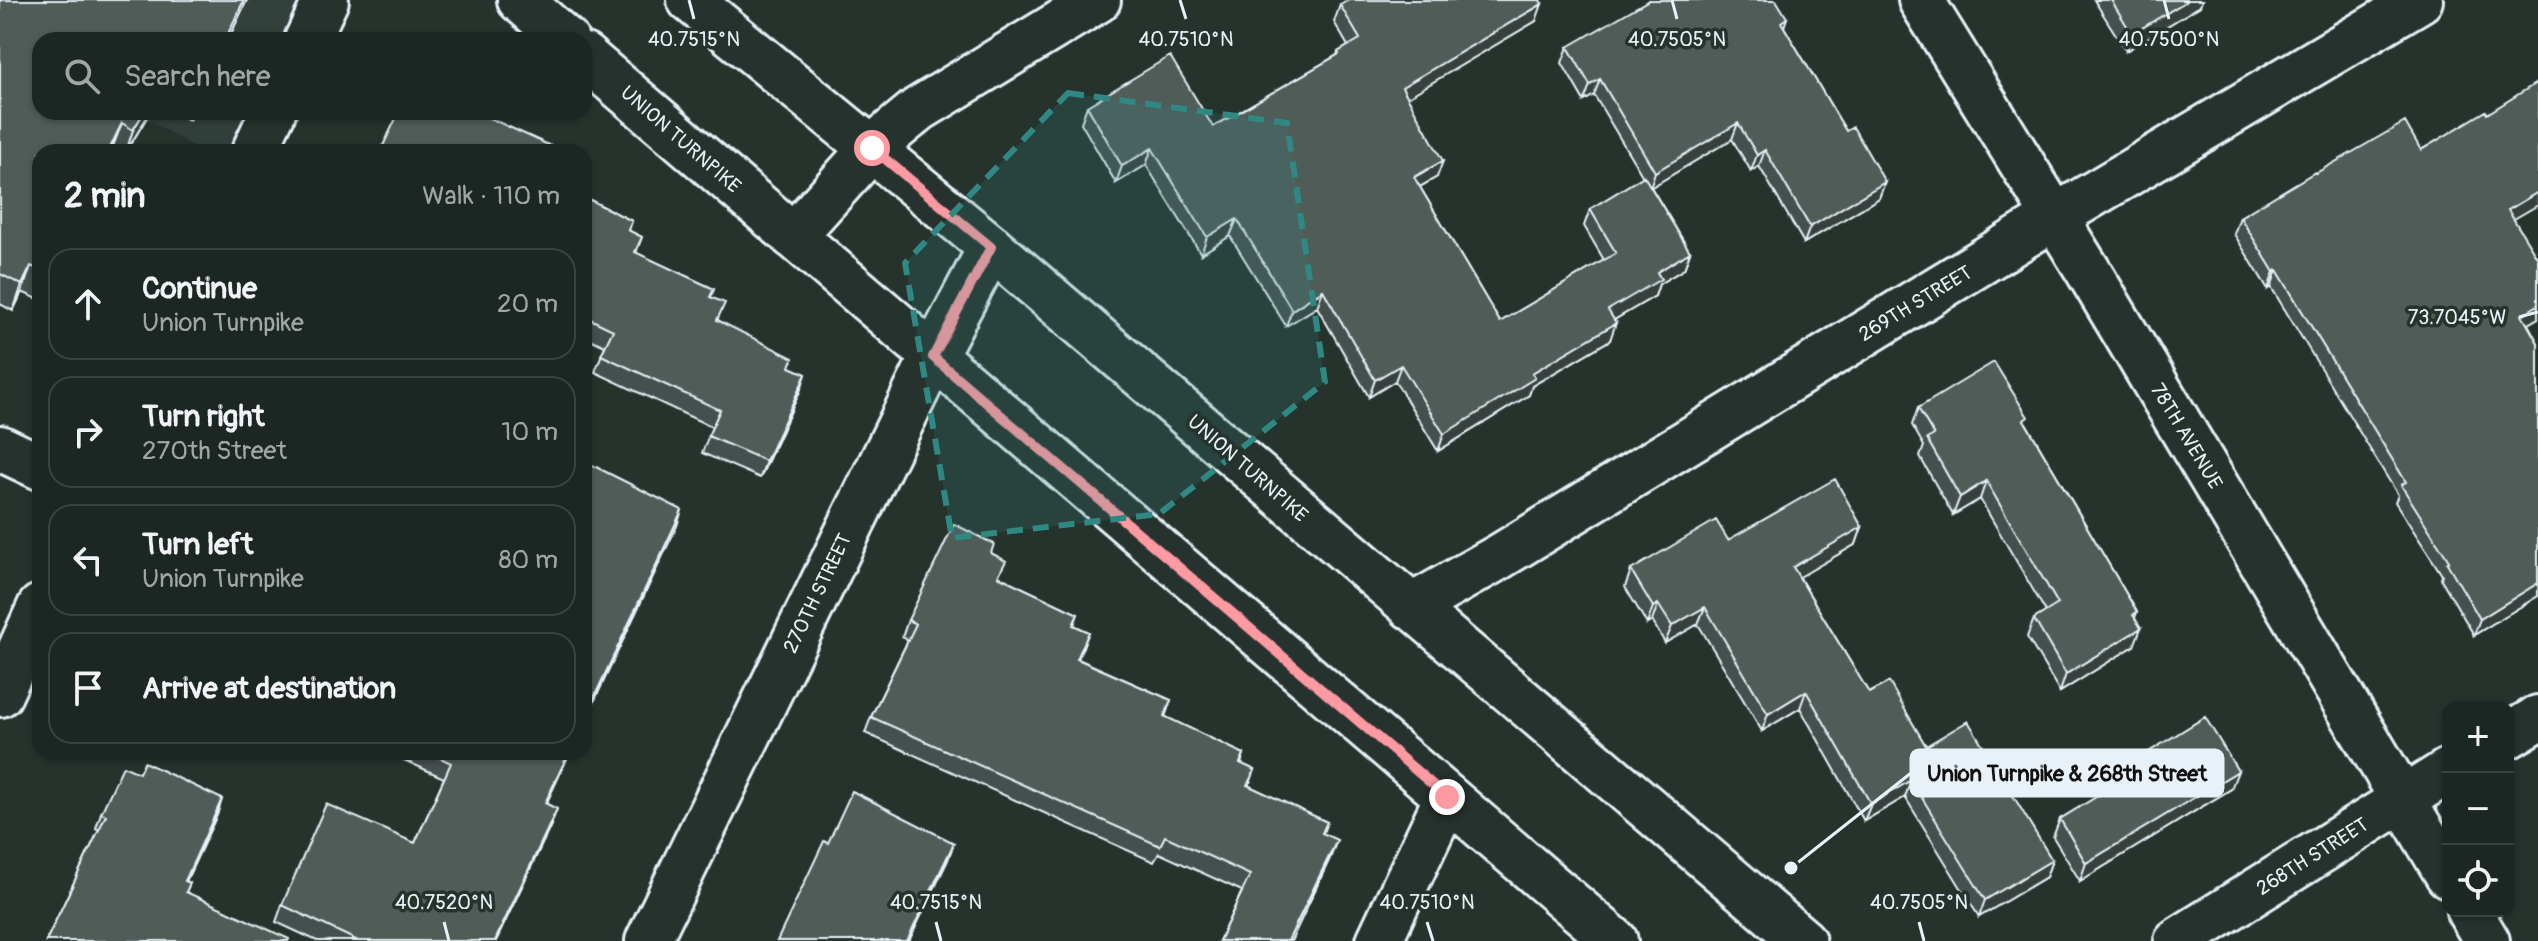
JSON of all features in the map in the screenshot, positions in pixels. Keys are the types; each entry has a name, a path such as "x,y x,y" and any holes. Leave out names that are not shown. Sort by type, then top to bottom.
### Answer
{"street":[{"path":"311,32 326,0"},
{"path":"520,0 557,32"},
{"name":"UNION TURNPIKE","path":"690,0 991,247 1803,941"},
{"path":"793,236 872,148 919,109 1098,0"},
{"name":"78TH AVENUE","path":"1921,0 2055,217 2442,865"},
{"name":"269TH STREET","path":"1411,607 1499,557 2055,217 2420,0"},
{"name":"UNION TURNPIKE","path":"592,63 1615,941"},
{"path":"258,144 269,120"},
{"name":"270TH STREET","path":"648,941 933,357 991,247"},
{"path":"0,448 32,463"},
{"path":"0,694 32,624"},
{"path":"2514,732 2538,718"},
{"name":"268TH STREET","path":"2177,941 2445,773"},
{"path":"1379,941 1447,797"},
{"path":"2473,917 2487,941"}],"highlighted area":[{"path":"1068,93 1287,123 1325,382 1159,514 952,538 905,263"}],"shaded area":[{"path":"0,0 326,0 311,32 32,32"},
{"path":"148,120 269,120 258,144 189,144"}],"building":[{"path":"0,0 244,0 229,32 32,32 32,120 139,120 133,130 122,123 112,144 32,144 32,266 22,285 0,274"},
{"path":"1349,0 1540,0 1542,4 1402,87 1443,161 1414,177 1500,322 1616,253 1590,209 1644,176 1690,252 1657,272 1661,279 1608,310 1616,323 1532,373 1535,378 1444,434 1401,365 1375,380 1323,290 1292,310 1237,219 1207,237 1152,148 1122,166 1087,106 1170,56 1213,127 1360,39 1340,5"},
{"path":"1649,0 1776,0 1787,18 1781,22 1846,131 1853,127 1885,182 1810,227 1765,150 1757,155 1738,123 1655,172 1600,79 1590,85 1568,47"},
{"path":"2111,0 2188,0 2132,34"},
{"path":"2538,82 2538,192 2508,210 2538,259 2538,305 2522,315 2538,343 2538,583 2480,619 2447,563 2449,561 2401,485 2406,482 2277,270 2274,272 2240,217 2405,122 2421,150"},
{"path":"395,120 494,120 547,144 384,144"},
{"path":"592,201 632,221 628,230 642,237 635,252 714,289 710,297 725,303 717,320 793,358 790,367 806,374 766,461 708,436 720,410 601,355 613,330 592,320"},
{"path":"1994,362 2028,417 2024,420 2137,612 2133,615 2141,628 2066,674 2034,619 2058,604 1986,481 1960,497 1927,439 1934,435 1918,408"},
{"path":"592,465 682,510 592,702"},
{"path":"1835,479 1862,527 1793,567 1869,693 1889,682 1926,746 1968,721 2052,860 1985,900 1911,780 1871,804 1806,691 1768,714 1705,607 1672,626 1658,604 1653,607 1631,570 1716,520 1728,540"},
{"path":"954,524 994,544 991,553 1006,561 998,576 1078,614 1073,625 1089,632 1077,659 1171,700 1164,716 1244,754 1240,763 1255,770 1247,785 1327,822 1322,833 1337,840 1288,941 1219,941 1250,875 1165,836 1160,846 871,717 916,624 908,620"},
{"path":"2205,717 2238,771 2086,863 2060,819 2137,772 2131,763"},
{"path":"445,760 565,760 545,803 557,809 495,941 358,941 282,905 326,804 415,843 451,763"},
{"path":"144,762 222,799 185,881 190,883 186,892 288,941 46,941 106,815 101,813 123,766 139,773"},
{"path":"852,791 954,843 907,941 777,941 824,841 828,843"}],"place":[{"name":"Union Turnpike & 268th Street","path":"1791,868"}],"route":[{"path":"872,148 991,247 933,357 1447,797"}]}
